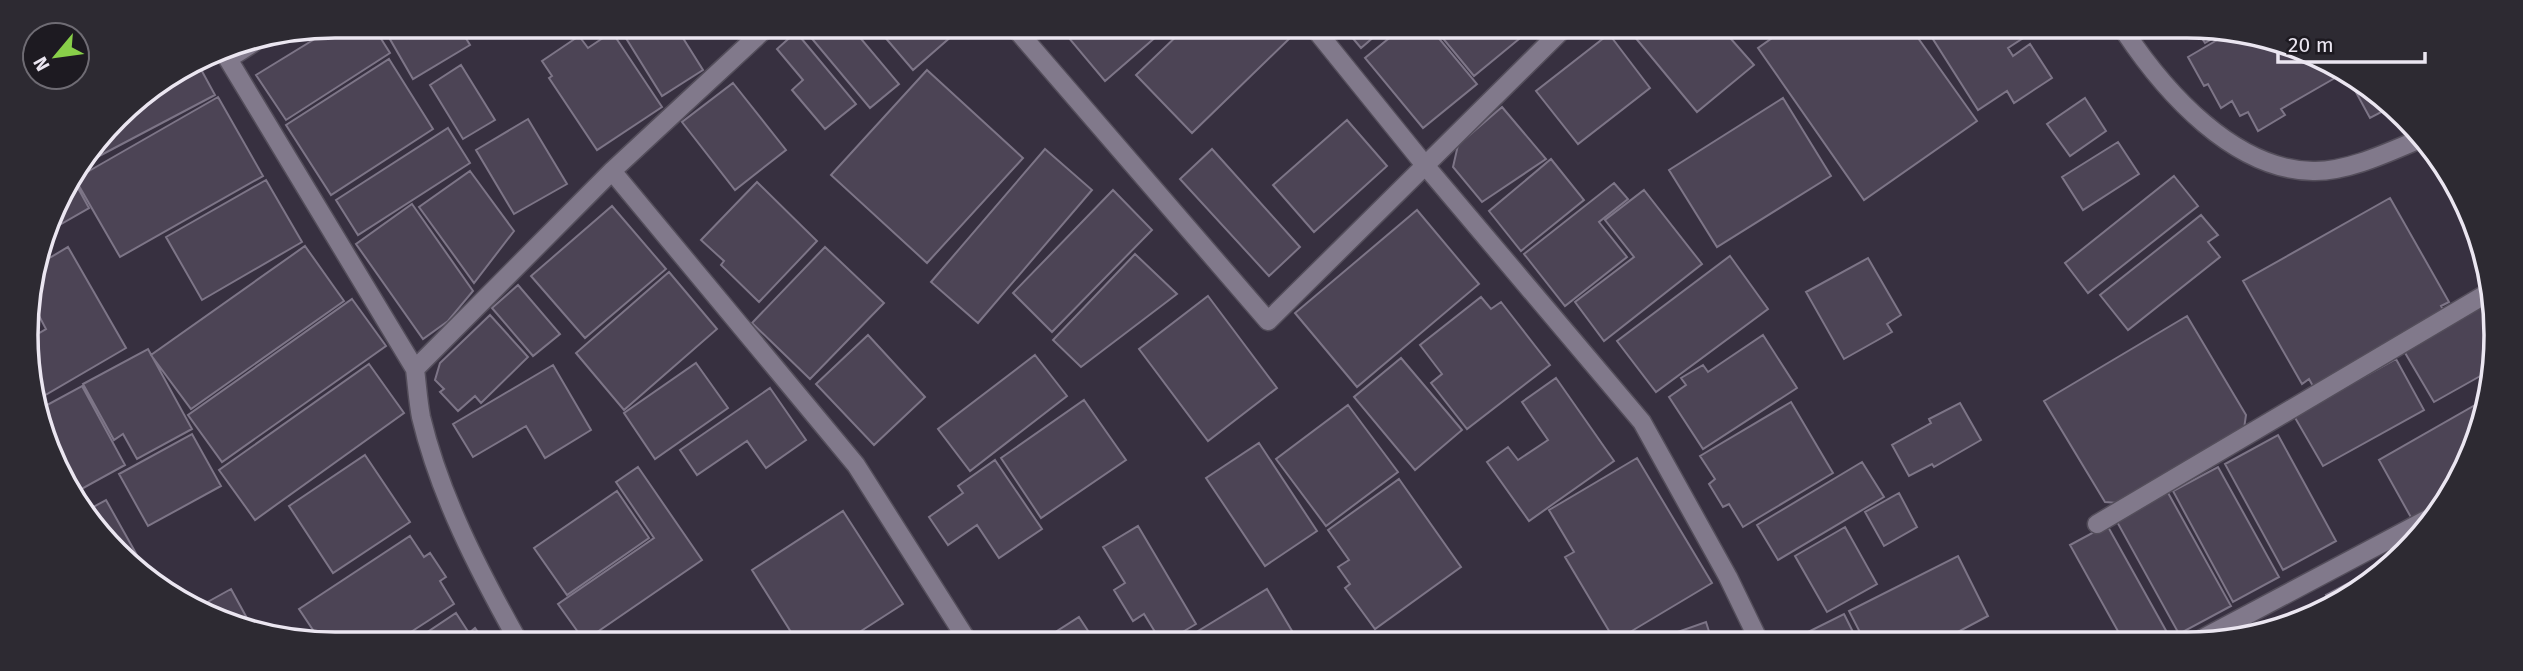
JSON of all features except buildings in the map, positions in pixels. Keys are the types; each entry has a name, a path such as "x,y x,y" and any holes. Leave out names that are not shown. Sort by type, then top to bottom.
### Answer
{"street":[{"path":"415,369 612,171 755,38"},
{"path":"1024,38 1268,321 1554,38"},
{"path":"1322,38 1424,164 1642,422 1728,577 1755,632"},
{"path":"2130,38 2173,95 2212,129 2251,156 2286,168 2314,171 2367,161 2413,142"},
{"path":"229,58 415,369 421,415 436,469 477,566 513,632"},
{"path":"612,171 856,465 962,632"},
{"path":"2097,524 2482,296"},
{"path":"2217,631 2415,525"}]}
